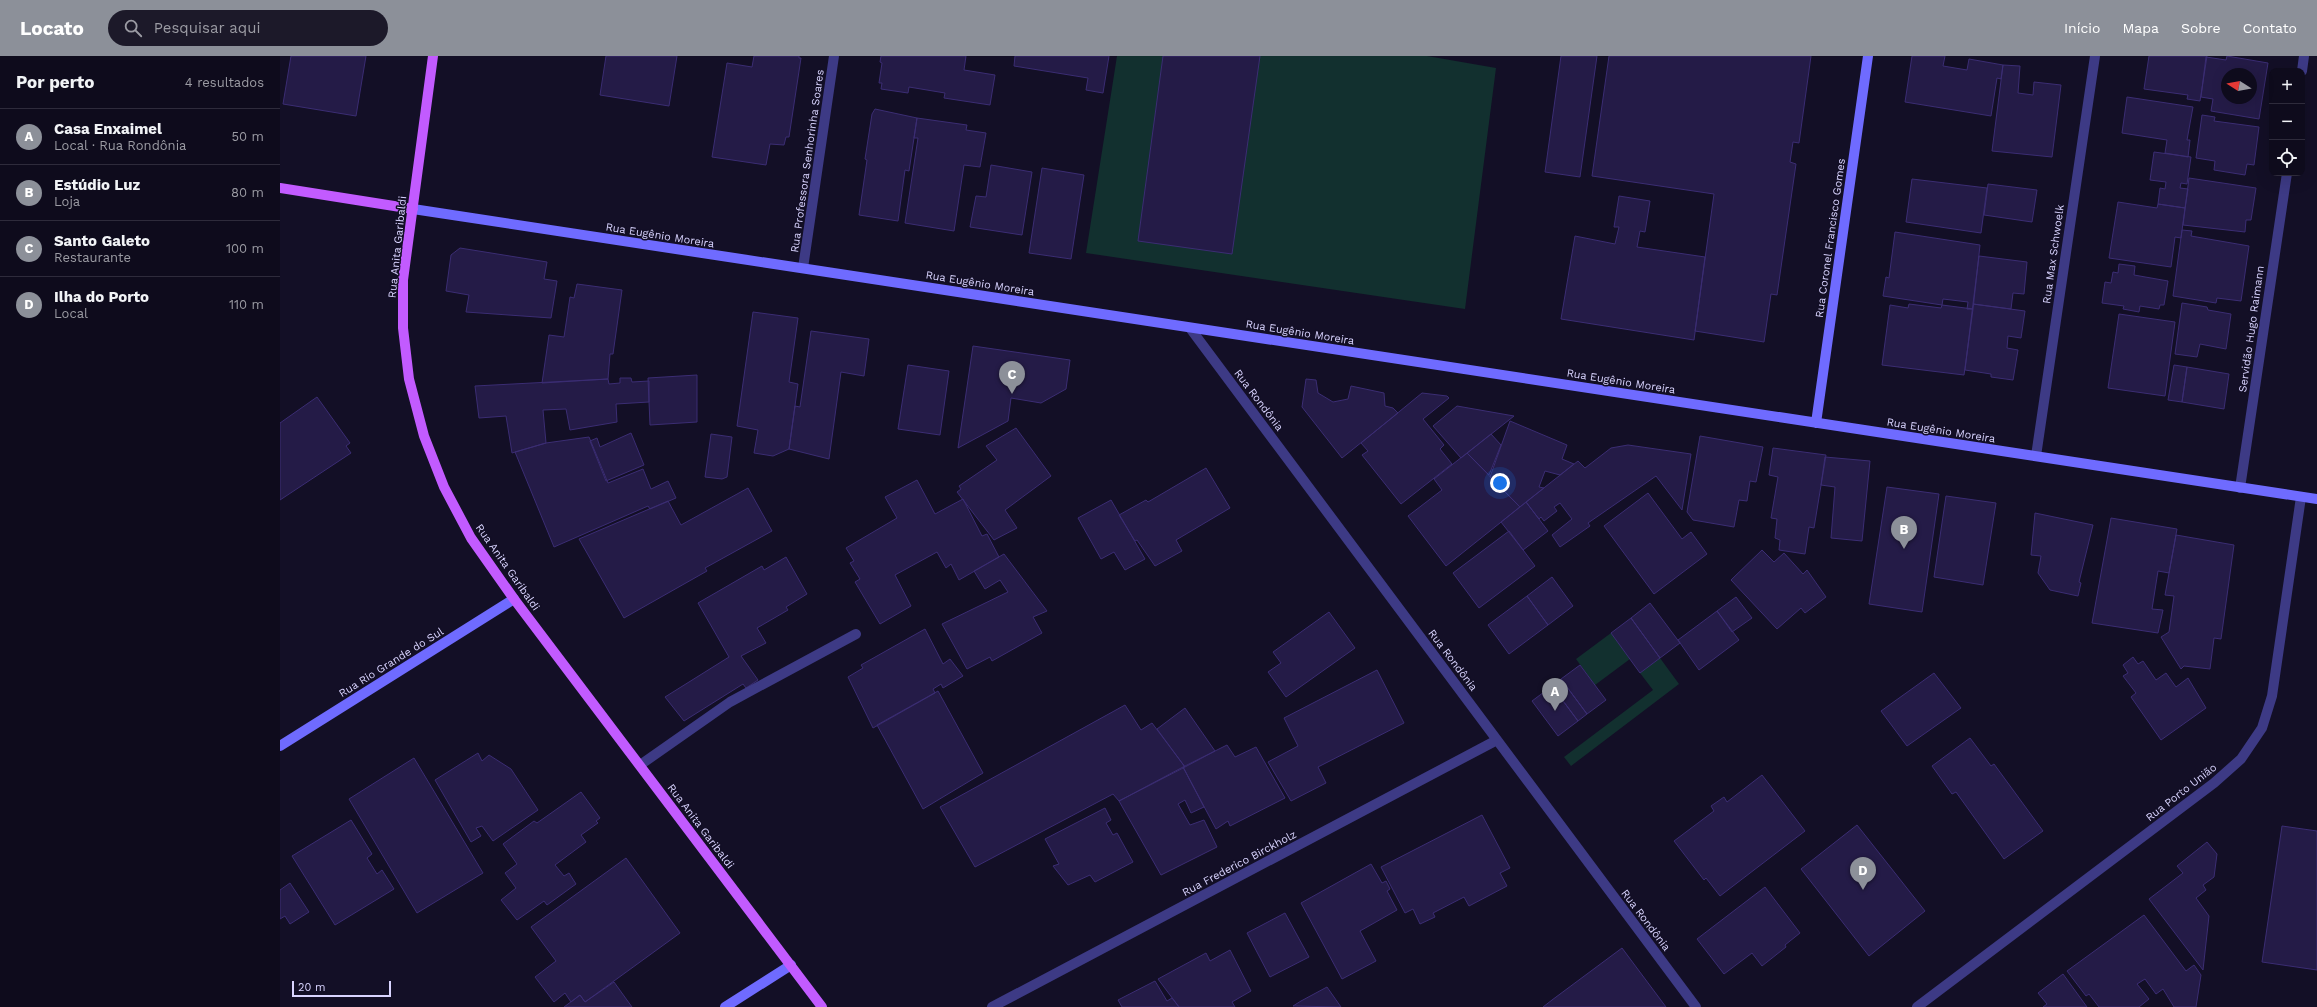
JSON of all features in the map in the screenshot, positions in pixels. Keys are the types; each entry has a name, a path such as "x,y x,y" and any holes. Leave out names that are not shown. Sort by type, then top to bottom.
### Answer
{"main road":[{"name":"Rua Anita Garibaldi","path":"433,56 403,280 403,328 409,379 424,436 444,487 471,538 514,599 822,1007"},
{"name":"Rua Eugênio Moreira","path":"280,188 413,209"}],"street":[{"name":"Rua Professora Senhorinha Soares","path":"803,268 834,56"},
{"name":"Rua Coronel Francisco Gomes","path":"1816,423 1868,56"},
{"name":"Rua Max Schwoelk","path":"2036,456 2095,56"},
{"path":"2302,68 2304,56"},
{"name":"Servidão Hugo Raimann","path":"2240,488 2287,176"},
{"name":"Rua Eugênio Moreira","path":"413,209 2317,499"},
{"name":"Rua Rondônia","path":"1190,328 1696,1007"},
{"name":"Rua Porto União","path":"1917,1007 2214,783 2241,759 2262,728 2272,696 2301,497"},
{"name":"Rua Rio Grande do Sul","path":"280,746 514,599"},
{"path":"640,764 730,702 856,634"},
{"name":"Rua Frederico Birckholz","path":"992,1007 1497,740"},
{"path":"725,1007 791,965"}],"green space":[{"path":"1117,56 1427,56 1496,68 1465,309 1086,253"},
{"path":"1611,633 1630,659 1595,685 1576,659"},
{"path":"1660,658 1679,684 1571,766 1564,757 1653,690 1640,673"}],"building":[{"path":"291,56 366,56 356,116 283,104"},
{"path":"606,56 677,56 669,106 600,95"},
{"path":"754,56 799,56 799,58 801,58 789,137 786,137 784,145 770,144 766,165 712,157 727,63 752,67"},
{"path":"881,56 966,56 964,70 995,75 990,105 944,98 945,93 909,87 908,93 881,89 882,83 879,83 882,63 880,62"},
{"path":"1015,56 1109,56 1103,93 1086,90 1088,78 1014,66"},
{"path":"1163,56 1260,56 1232,254 1138,241"},
{"path":"1561,56 1597,56 1580,177 1545,172"},
{"path":"1609,56 1811,56 1799,143 1793,142 1790,162 1796,164 1777,295 1771,294 1764,342 1695,331 1714,194 1592,176"},
{"path":"1912,56 1945,56 1943,66 1967,70 1969,59 2003,65 2001,79 1997,78 1991,116 1905,102"},
{"path":"2149,56 2207,56 2200,101 2187,99 2188,95 2144,89"},
{"path":"2227,56 2268,63 2259,119 2211,111 2213,99 2201,97 2206,57 2226,60"},
{"path":"2003,65 2020,66 2018,93 2033,95 2034,82 2061,85 2052,157 1992,151"},
{"path":"2127,97 2193,107 2187,140 2190,140 2188,157 2165,153 2167,140 2122,133"},
{"path":"875,109 917,118 909,171 905,170 898,221 859,215 867,160 865,159 872,114"},
{"path":"2202,115 2215,117 2214,121 2259,127 2254,165 2247,164 2245,175 2214,170 2215,161 2196,158"},
{"path":"917,118 967,125 966,130 986,133 980,167 964,165 954,231 905,223 918,138 914,138"},
{"path":"2154,152 2191,157 2187,184 2181,183 2180,188 2188,189 2185,208 2158,204 2160,188 2165,189 2166,182 2150,180"},
{"path":"991,165 1032,172 1022,235 970,227 976,196 986,197"},
{"path":"1042,168 1084,175 1071,259 1029,253"},
{"path":"2189,178 2256,188 2251,220 2246,220 2245,232 2183,225"},
{"path":"1912,179 1987,188 1981,233 1906,222"},
{"path":"1988,184 2037,190 2032,222 1984,215"},
{"path":"1619,196 1650,201 1645,232 1640,231 1637,247 1705,257 1694,340 1561,319 1575,236 1615,244 1619,227 1614,227"},
{"path":"2118,202 2157,208 2158,204 2185,208 2181,238 2175,237 2171,267 2109,258"},
{"path":"2182,230 2192,231 2191,236 2249,246 2241,301 2217,298 2216,303 2173,296"},
{"path":"1895,232 1980,245 1973,309 1967,309 1968,302 1943,299 1942,305 1883,296 1886,277 1889,278"},
{"path":"460,248 547,262 544,279 557,281 551,318 466,312 469,295 446,291 451,255"},
{"path":"1979,256 2027,262 2024,294 2013,293 2011,309 1973,304"},
{"path":"2119,264 2135,266 2134,275 2168,281 2164,305 2160,305 2159,309 2140,306 2139,312 2123,309 2124,306 2102,303 2105,282 2111,283 2113,272 2118,273"},
{"path":"577,284 622,290 613,354 610,354 608,379 542,383 549,335 564,337 570,297 574,298"},
{"path":"2182,303 2207,307 2208,310 2231,314 2226,349 2200,344 2197,357 2175,354"},
{"path":"1909,304 1941,308 1942,305 1973,309 1964,375 1882,365 1890,305 1908,308"},
{"path":"1973,304 2025,311 2021,338 2008,336 2007,348 2018,350 2013,380 1991,377 1991,374 1965,370"},
{"path":"753,312 798,318 789,382 798,384 789,449 773,456 754,453 758,430 737,426"},
{"path":"2119,314 2175,322 2165,396 2108,388"},
{"path":"811,331 869,339 864,376 841,372 829,459 789,449 795,406 800,407"},
{"path":"973,346 1070,360 1066,389 1041,403 1011,398 1008,421 958,448"},
{"path":"908,365 949,371 940,435 898,429"},
{"path":"2174,365 2187,367 2182,402 2168,400"},
{"path":"2187,367 2229,374 2224,409 2182,402"},
{"path":"697,375 697,422 650,425 648,378"},
{"path":"620,378 631,378 632,382 649,381 649,402 616,404 617,422 570,430 566,409 543,410 546,443 512,453 506,416 479,418 475,386 608,379 609,384 620,383"},
{"path":"1306,379 1316,380 1318,393 1333,402 1348,399 1351,386 1384,393 1385,406 1393,408 1398,413 1342,458 1302,407"},
{"path":"1422,393 1447,396 1449,398 1423,419 1444,445 1440,449 1452,464 1401,504 1362,455 1368,451 1361,443"},
{"path":"317,397 350,443 346,446 351,453 280,500 280,423"},
{"path":"1457,406 1514,416 1461,458 1433,426"},
{"path":"1510,421 1567,445 1562,459 1574,464 1560,475 1545,471 1539,487 1544,488 1520,507 1490,477"},
{"path":"1016,428 1051,476 1005,510 1017,528 994,540 957,492 961,489 959,486 997,460 986,446"},
{"path":"631,433 644,465 606,481 590,441 597,438 600,447"},
{"path":"711,434 732,437 727,477 722,479 705,477"},
{"path":"1491,434 1501,445 1489,475 1467,453"},
{"path":"1700,436 1763,447 1756,482 1750,481 1747,501 1739,500 1734,527 1693,520 1687,512"},
{"path":"589,437 608,483 643,469 651,489 668,481 676,498 650,509 648,506 554,547 515,452 546,443"},
{"path":"1628,445 1691,454 1682,510 1656,476 1588,523 1590,526 1560,547 1552,535 1572,519 1560,503 1554,507 1557,511 1544,521 1541,517 1539,519 1526,502 1578,461 1585,468 1611,448"},
{"path":"1773,448 1826,455 1814,528 1809,527 1805,554 1779,550 1780,540 1775,538 1777,519 1771,518 1778,477 1769,475"},
{"path":"1467,453 1520,507 1446,566 1408,516 1442,490 1434,479"},
{"path":"1825,457 1870,461 1862,541 1831,538 1835,487 1821,485"},
{"path":"1206,468 1230,508 1176,540 1182,551 1155,566 1137,540 1135,541 1119,515 1146,500 1148,502"},
{"path":"917,480 935,514 963,499 982,536 987,534 999,557 959,580 951,564 946,568 937,552 895,575 911,606 880,624 855,582 860,579 850,563 854,561 846,548 897,518 885,497"},
{"path":"1887,487 1939,494 1922,612 1869,604"},
{"path":"748,488 772,531 705,568 707,571 624,618 579,539 668,501 681,525"},
{"path":"1648,493 1682,539 1691,532 1707,554 1654,594 1604,526"},
{"path":"1946,496 1996,503 1983,585 1934,577"},
{"path":"1111,500 1145,559 1125,570 1114,552 1101,559 1078,518"},
{"path":"1526,502 1548,531 1523,550 1501,522"},
{"path":"2035,513 2093,525 2079,582 2081,583 2078,596 2050,590 2038,573 2041,556 2031,555"},
{"path":"2111,518 2177,529 2169,573 2158,571 2152,609 2163,610 2158,633 2092,623"},
{"path":"1509,531 1535,566 1479,608 1453,573"},
{"path":"2176,535 2234,545 2221,639 2214,638 2210,669 2184,666 2181,669 2161,637 2169,632 2174,596 2165,595"},
{"path":"1762,550 1774,562 1784,553 1803,574 1807,570 1826,597 1805,613 1801,608 1777,629 1731,580"},
{"path":"1004,554 1047,611 1033,617 1042,633 992,661 990,657 967,669 942,624 1008,592 1000,580 985,589 974,571"},
{"path":"786,557 807,594 786,607 788,610 757,628 766,643 741,656 758,680 746,688 743,684 684,721 665,697 729,657 698,603 762,566 764,570"},
{"path":"1552,577 1573,606 1548,625 1527,596"},
{"path":"1527,596 1548,625 1509,654 1488,625"},
{"path":"1736,597 1752,618 1732,632 1717,611"},
{"path":"1650,603 1680,643 1660,658 1631,618"},
{"path":"1717,611 1739,640 1699,670 1678,640"},
{"path":"1329,612 1355,648 1286,697 1268,672 1281,663 1273,652"},
{"path":"1631,618 1660,658 1640,673 1611,633"},
{"path":"925,629 943,664 950,659 963,676 943,688 941,684 933,689 935,693 873,728 848,677 863,668 861,665"},
{"path":"2133,657 2138,664 2143,661 2156,680 2166,673 2176,687 2188,678 2206,708 2161,740 2131,697 2136,693 2123,676 2128,673 2123,665"},
{"path":"1580,665 1606,700 1587,714 1561,679"},
{"path":"1377,670 1404,723 1318,767 1326,783 1291,801 1268,762 1298,746 1284,718"},
{"path":"1934,673 1961,708 1907,746 1881,711"},
{"path":"1561,679 1587,714 1578,721 1552,686"},
{"path":"1552,686 1578,721 1558,736 1532,701"},
{"path":"938,691 983,773 923,809 877,725"},
{"path":"1125,705 1141,730 1152,723 1185,767 1119,801 1113,794 975,867 940,807"},
{"path":"1185,708 1215,751 1185,767 1157,729"},
{"path":"1970,738 1991,766 1994,764 2043,831 2004,859 1956,792 1952,794 1932,766"},
{"path":"1227,745 1235,757 1256,747 1285,798 1230,826 1228,821 1216,829 1183,767"},
{"path":"478,753 482,761 489,755 511,769 538,810 493,841 482,826 476,828 481,836 471,842 435,780"},
{"path":"414,758 483,873 417,913 349,799"},
{"path":"1183,767 1204,807 1191,813 1185,800 1178,804 1190,825 1204,820 1217,847 1161,875 1119,801"},
{"path":"1762,775 1805,831 1720,896 1706,878 1704,880 1674,841 1714,811 1711,806 1724,797 1727,802"},
{"path":"581,792 600,818 596,821 598,823 581,835 586,842 555,865 564,876 569,873 576,884 547,905 544,901 517,920 501,900 516,888 505,873 517,864 503,844 534,821 537,823"},
{"path":"1105,808 1111,820 1106,823 1113,835 1117,833 1133,862 1095,882 1090,875 1068,885 1053,866 1059,864 1045,839"},
{"path":"1482,815 1510,868 1500,873 1507,886 1469,906 1464,897 1433,913 1435,917 1420,924 1413,909 1405,913 1381,867"},
{"path":"351,820 372,854 367,858 377,874 382,870 394,889 335,925 292,856"},
{"path":"1857,825 1925,911 1869,956 1801,869"},
{"path":"2282,826 2317,831 2317,970 2262,962"},
{"path":"2207,842 2217,854 2214,877 2203,885 2206,890 2196,898 2209,916 2203,970 2149,899 2183,873 2177,866"},
{"path":"626,858 680,933 585,1002 580,995 571,1002 565,993 554,1002 535,977 556,961 531,927"},
{"path":"1371,864 1382,883 1386,881 1390,889 1387,891 1397,910 1360,931 1376,961 1342,979 1301,903"},
{"path":"290,883 309,912 290,924 285,916 280,919 280,890"},
{"path":"1765,887 1800,933 1785,945 1786,947 1762,966 1752,953 1724,974 1697,939"},
{"path":"1285,913 1309,957 1270,977 1247,933"},
{"path":"2144,915 2186,971 2194,965 2201,975 2196,1007 2174,1007 2163,989 2156,994 2145,979 2137,984 2149,999 2139,1007 2099,1007 2089,994 2086,996 2067,971"},
{"path":"1622,948 1666,1007 1543,1007 1552,1000"},
{"path":"1230,950 1251,991 1232,1002 1235,1007 1179,1007 1158,979 1206,953 1210,961"},
{"path":"2063,974 2087,1007 2043,1007 2047,1004 2038,993"},
{"path":"1155,981 1167,1001 1172,998 1179,1007 1122,1007 1118,1000"},
{"path":"614,982 632,1007 564,1007 580,995 585,1002"},
{"path":"1327,987 1341,1007 1293,1006 1301,1001"}],"place":[{"name":"Santo Galeto","path":"1012,394"},
{"name":"Estúdio Luz","path":"1904,549"},
{"name":"Casa Enxaimel","path":"1555,711"},
{"name":"Ilha do Porto","path":"1863,890"}]}
